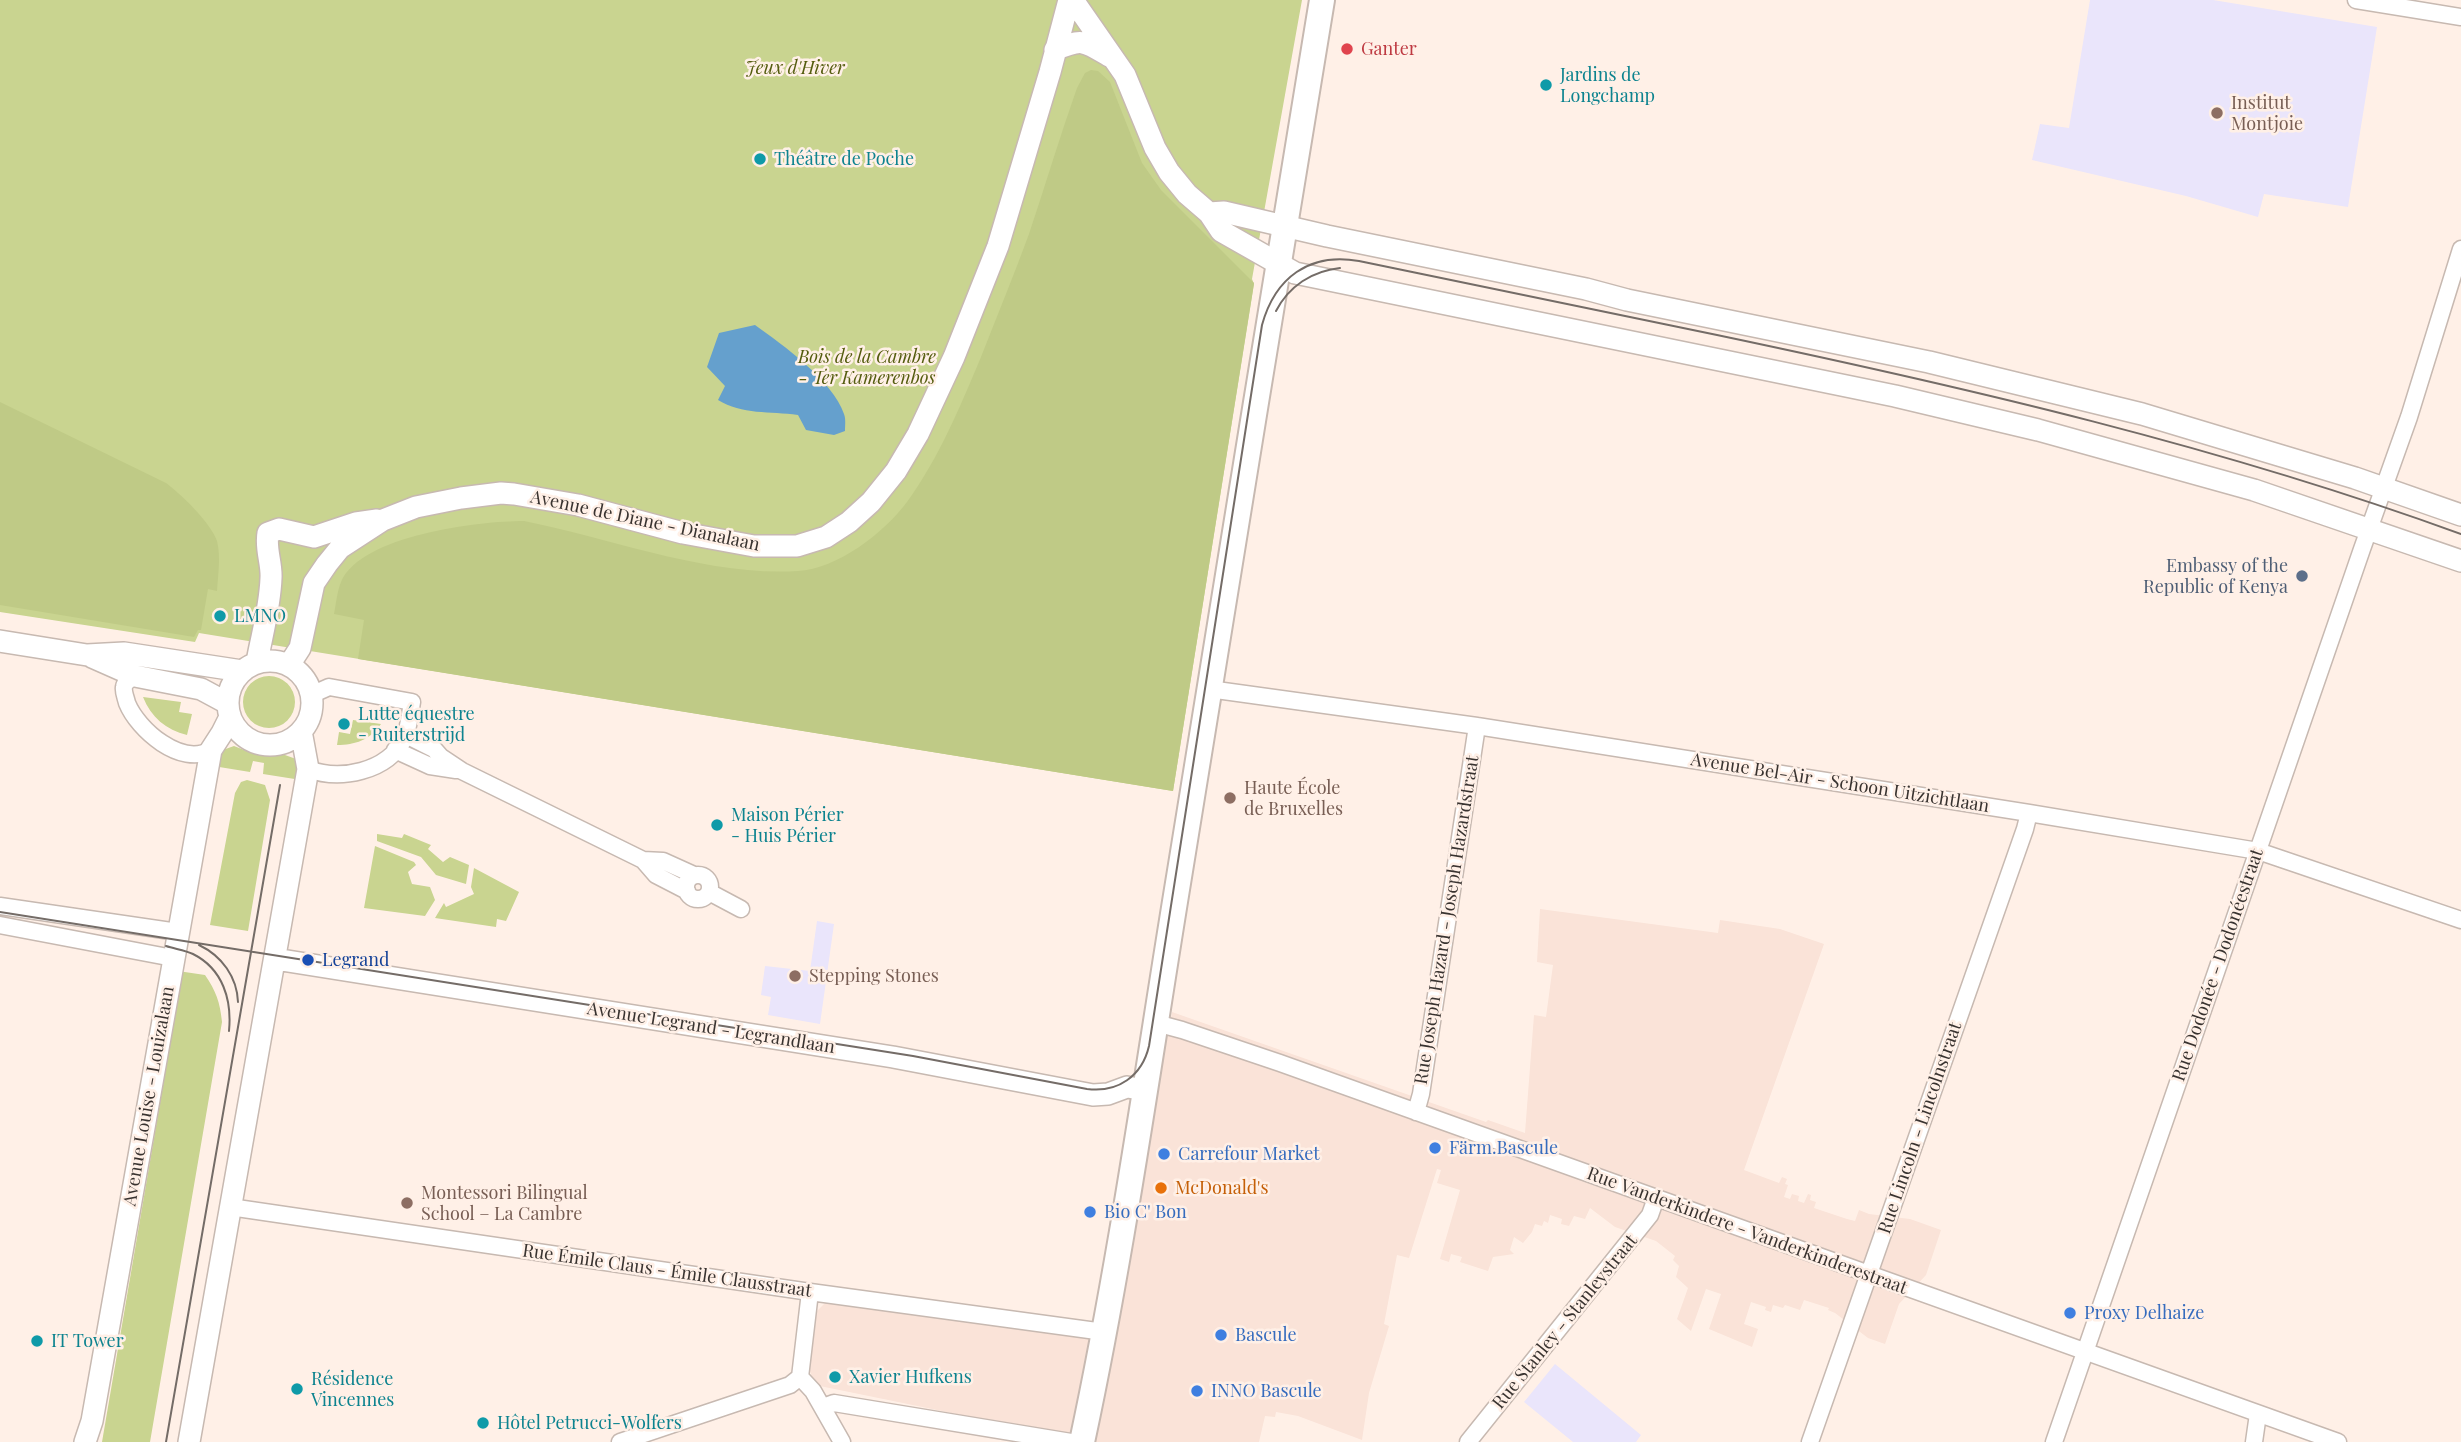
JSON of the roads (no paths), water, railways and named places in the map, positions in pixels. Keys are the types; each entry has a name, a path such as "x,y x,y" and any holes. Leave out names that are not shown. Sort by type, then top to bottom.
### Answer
{"main road":[{"name":"Avenue de Diane - Dianalaan","path":"289,665 300,648 314,583 340,548 383,520 416,507 501,493 578,505 683,533 754,547 797,546 825,537 849,522 871,502 896,471 918,434 954,357 998,246 1071,0"},
{"path":"1071,0 1125,75 1155,148 1168,172 1187,194 1209,213 1221,231 1291,270 1895,396 2038,430 2253,490 2461,561"},
{"path":"1082,1442 1146,1090 1272,311 1291,270 1287,226 1322,0"},
{"path":"1055,50 1084,41 1111,57"},
{"path":"1209,213 1224,212 1929,362 2142,414 2385,488 2461,515"},
{"path":"228,710 231,685 249,666 270,603 272,573 266,543 268,533 279,528 314,537 356,523 383,520"},
{"path":"0,641 87,655 124,653 249,666 273,660 289,665 301,675 311,695 312,708 301,731 290,740 261,744 242,734 228,710 201,689 135,676 87,655"},
{"name":"Avenue Louise - Louizalaan","path":"82,1442 93,1432 211,750 228,710"},
{"path":"189,1442 308,769 301,731"},
{"name":"Avenue Legrand - Legrandlaan","path":"275,958 893,1057 1093,1095 1108,1094 1127,1087 1146,1090"}],"street":[{"path":"2356,0 2461,17"},
{"name":"Rue Dodonée - Dodonéestraat","path":"2054,1442 2385,488 2461,249"},
{"path":"135,676 124,685 124,693 129,707 146,731 158,741 179,751 204,753 211,750"},
{"path":"308,769 323,774 357,772 380,763 395,750 406,735 412,702 329,687 311,695"},
{"name":"Avenue Bel-Air - Schoon Uitzichtlaan","path":"1209,689 1476,726 2258,851 2461,919"},
{"name":"Rue Joseph Hazard - Joseph Hazardstraat","path":"1416,1112 1476,726"},
{"path":"406,735 434,749 461,771 643,860 656,875 687,891 693,898 698,899 709,892 707,879 699,875 694,876 663,861 643,860"},
{"path":"395,750 430,766 461,771"},
{"name":"Rue Lincoln - Lincolnstraat","path":"1810,1442 2029,813"},
{"path":"687,891 687,882 694,876"},
{"path":"709,892 741,909"},
{"path":"0,906 178,932"},
{"path":"0,925 173,958"},
{"name":"Rue Vanderkindere - Vanderkinderestraat","path":"1156,1023 1280,1062 2338,1442"},
{"name":"Rue Stanley - Stanleystraat","path":"1468,1442 1650,1215 1656,1198"},
{"name":"Rue Émile Claus - Émile Clausstraat","path":"230,1207 1104,1332"},
{"path":"620,1442 790,1385 800,1377 810,1292"},
{"path":"800,1377 813,1391 842,1442"},
{"path":"823,1407 834,1403 1071,1442"},
{"path":"2254,1442 2258,1414"}],"water":[{"path":"755,325 806,365 829,389 844,414 845,431 834,435 806,430 798,415 746,410 718,400 725,386 707,367 719,333"}],"tram line":[{"path":"0,912 913,1056 1087,1089 1098,1090 1118,1085 1141,1066 1149,1046 1262,325 1268,308 1285,282 1310,265 1325,261 1359,261 1404,270 1811,355 1999,398 2093,421 2278,473 2461,534"},
{"path":"1276,311 1281,302 1302,281 1320,272 1340,268"},
{"path":"166,1442 280,785"},
{"path":"199,945 215,955 227,968 235,984 238,1002"},
{"path":"166,946 187,951 212,968 227,997 229,1031"}],"place":[{"name":"Ganter","path":"1347,49"},
{"name":"Jardins de Longchamp","path":"1546,85"},
{"name":"Institut Montjoie","path":"2217,113"},
{"name":"Théâtre de Poche","path":"760,159"},
{"name":"Embassy of the Republic of Kenya","path":"2302,576"},
{"name":"LMNO","path":"220,616"},
{"name":"Lutte équestre - Ruiterstrijd","path":"344,724"},
{"name":"Haute École de Bruxelles","path":"1230,798"},
{"name":"Maison Périer - Huis Périer","path":"717,825"},
{"name":"Legrand","path":"308,960"},
{"name":"Stepping Stones","path":"795,976"},
{"name":"Färm.Bascule","path":"1435,1148"},
{"name":"Carrefour Market","path":"1164,1154"},
{"name":"McDonald's","path":"1161,1188"},
{"name":"Montessori Bilingual School – La Cambre","path":"407,1203"},
{"name":"Bio C' Bon","path":"1090,1212"},
{"name":"Proxy Delhaize","path":"2070,1313"},
{"name":"Bascule","path":"1221,1335"},
{"name":"IT Tower","path":"37,1341"},
{"name":"Xavier Hufkens","path":"835,1377"},
{"name":"Résidence Vincennes","path":"297,1389"},
{"name":"INNO Bascule","path":"1197,1391"},
{"name":"Hôtel Petrucci-Wolfers","path":"483,1423"}],"park label":[{"name":"Jeux d'Hiver","path":"795,68"},
{"name":"Bois de la Cambre - Ter Kamerenbos","path":"867,367"}]}
